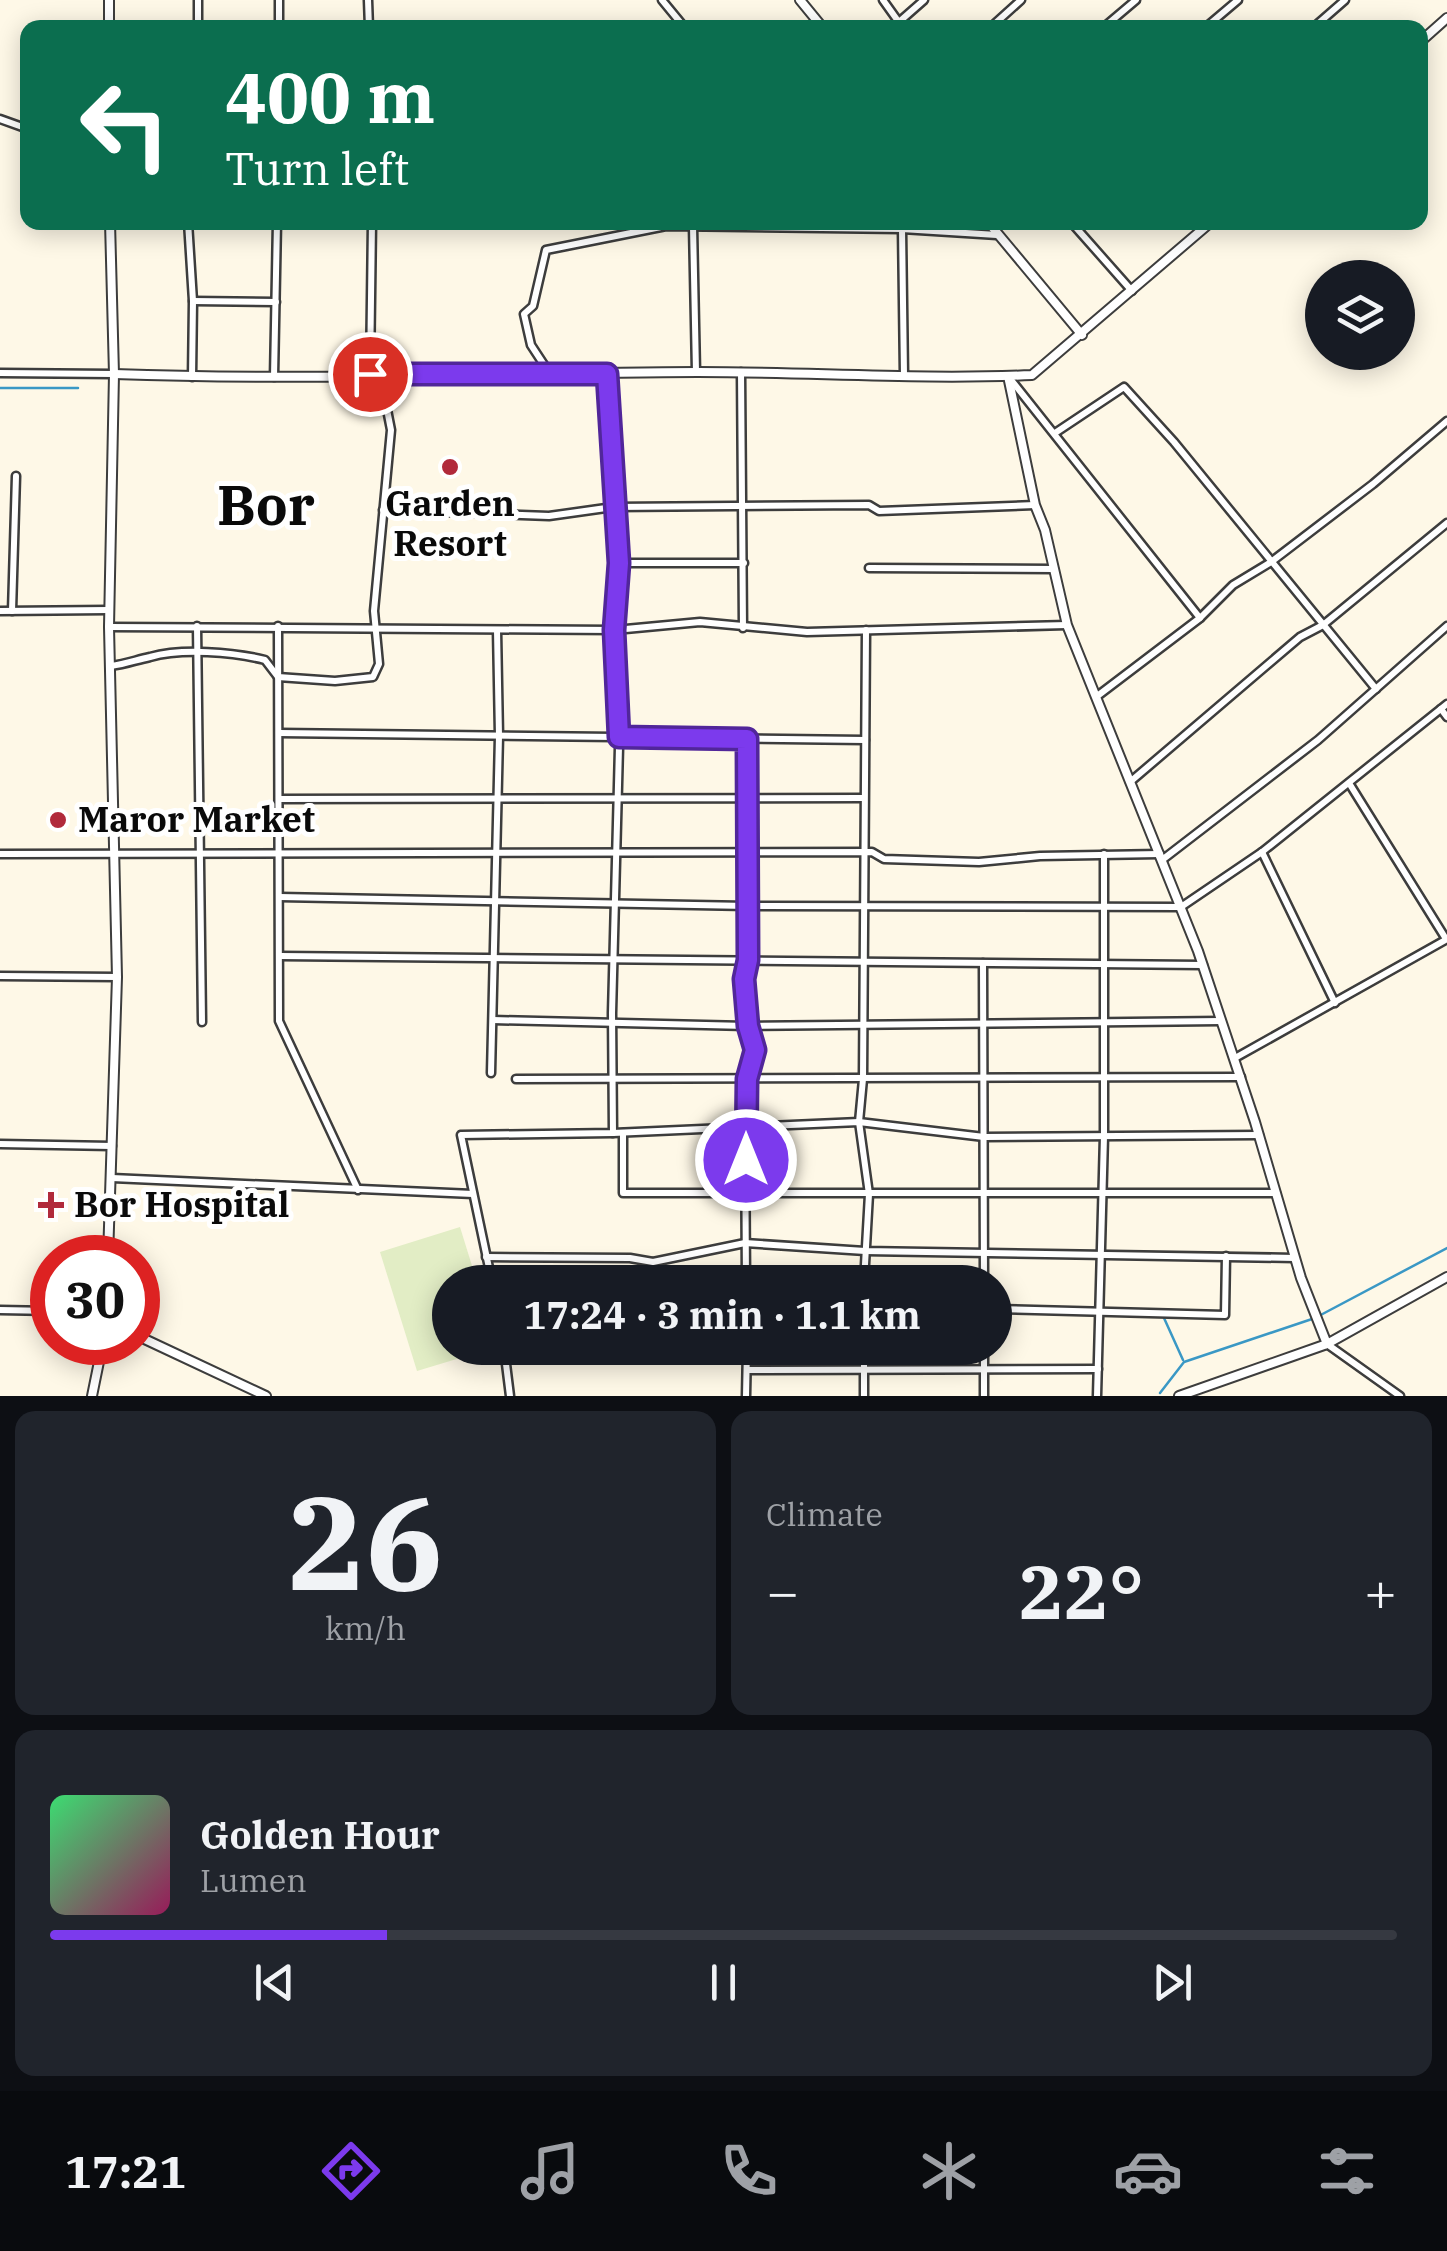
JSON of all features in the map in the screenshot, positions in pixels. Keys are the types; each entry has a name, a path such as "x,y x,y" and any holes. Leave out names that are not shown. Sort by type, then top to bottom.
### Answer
{"street":[{"path":"662,0 678,20"},
{"path":"800,0 816,20"},
{"path":"906,20 924,0"},
{"path":"999,20 1022,0"},
{"path":"1113,20 1136,0"},
{"path":"1214,20 1238,0"},
{"path":"1322,20 1346,0"},
{"path":"1428,35 1447,18"},
{"path":"109,1235 116,977 109,626 114,374 110,230"},
{"path":"189,230 192,377"},
{"path":"274,378 277,230"},
{"path":"370,374 372,230"},
{"path":"550,374 531,345 524,314 533,306 546,250 646,230"},
{"path":"692,230 696,372"},
{"path":"902,230 904,375"},
{"path":"918,230 999,235"},
{"path":"995,230 1082,334"},
{"path":"1077,230 1132,292"},
{"path":"0,373 274,378 696,372 1032,375 1202,230"},
{"path":"193,301 276,302"},
{"path":"740,372 742,628"},
{"path":"111,666 134,664 152,656 197,652 265,660 278,677 336,681 374,678 379,664 375,626 391,430 380,374"},
{"path":"607,374 619,563 614,630 619,737 613,1134"},
{"path":"1008,376 1200,618"},
{"path":"1008,376 1035,505 1067,625 1204,966 1315,1318 1327,1344 1400,1396"},
{"path":"1055,434 1124,388 1186,457 1376,689"},
{"path":"1096,698 1200,618 1233,585 1271,562 1373,484 1447,421"},
{"path":"12,611 16,476"},
{"path":"383,510 549,516 613,507 869,506 879,512 1035,505"},
{"path":"1130,782 1300,638 1322,625 1447,523"},
{"path":"619,563 744,563"},
{"path":"869,568 1054,569"},
{"path":"0,611 109,610"},
{"path":"109,626 614,630 700,622 807,632 1067,625"},
{"path":"197,626 202,1022"},
{"path":"278,626 280,1021 358,1190"},
{"path":"0,854 872,852 884,859 980,862 1104,854 1161,857 1318,740 1447,626"},
{"path":"491,1073 498,630"},
{"path":"865,1265 869,1194 859,1122 863,1079 866,630"},
{"path":"280,896 863,908 1181,907 1262,852 1444,706 1447,717"},
{"path":"278,733 864,740"},
{"path":"746,1265 744,1126 747,1079 755,1050 748,1026 744,979 748,960 747,739"},
{"path":"1235,1058 1446,939 1349,783"},
{"path":"279,798 864,798"},
{"path":"1262,852 1334,1004"},
{"path":"1097,1396 1106,1023 1104,854"},
{"path":"280,956 1204,966"},
{"path":"983,963 984,1265"},
{"path":"0,976 116,977"},
{"path":"493,1020 748,1026 1223,1021"},
{"path":"516,1080 1241,1077"},
{"path":"488,1265 461,1136 613,1134 859,1122 984,1136 1260,1136"},
{"path":"624,1132 622,1193 1276,1194"},
{"path":"0,1144 113,1146"},
{"path":"112,1178 473,1194"},
{"path":"486,1257 630,1258 653,1262 745,1243 865,1251 1295,1258"},
{"path":"1012,1309 1225,1315 1226,1256"},
{"path":"1178,1396 1327,1344 1447,1277"},
{"path":"0,1310 30,1311"},
{"path":"160,1346 266,1396"},
{"path":"92,1396 99,1365"},
{"path":"506,1365 510,1396"},
{"path":"746,1396 747,1365"},
{"path":"864,1365 864,1396"},
{"path":"984,1365 984,1396"},
{"path":"747,1370 1098,1369"}],"green space":[{"path":"460,1227 472,1265 432,1265 432,1365 437,1365 417,1371 380,1252"}],"waterway":[{"path":"0,388 78,388"},
{"path":"1160,1393 1184,1362 1315,1318 1447,1248"},
{"path":"1164,1318 1183,1360"}],"place":[{"name":"Garden Resort","path":"450,467"},
{"name":"Maror Market","path":"58,820"},
{"name":"Bor Hospital","path":"51,1205"}],"district":[{"name":"Bor","path":"266,506"}],"route":[{"path":"370,374 607,374 619,563 614,630 619,737 747,739 748,960 744,979 748,1026 755,1050 747,1079 746,1160"}]}
